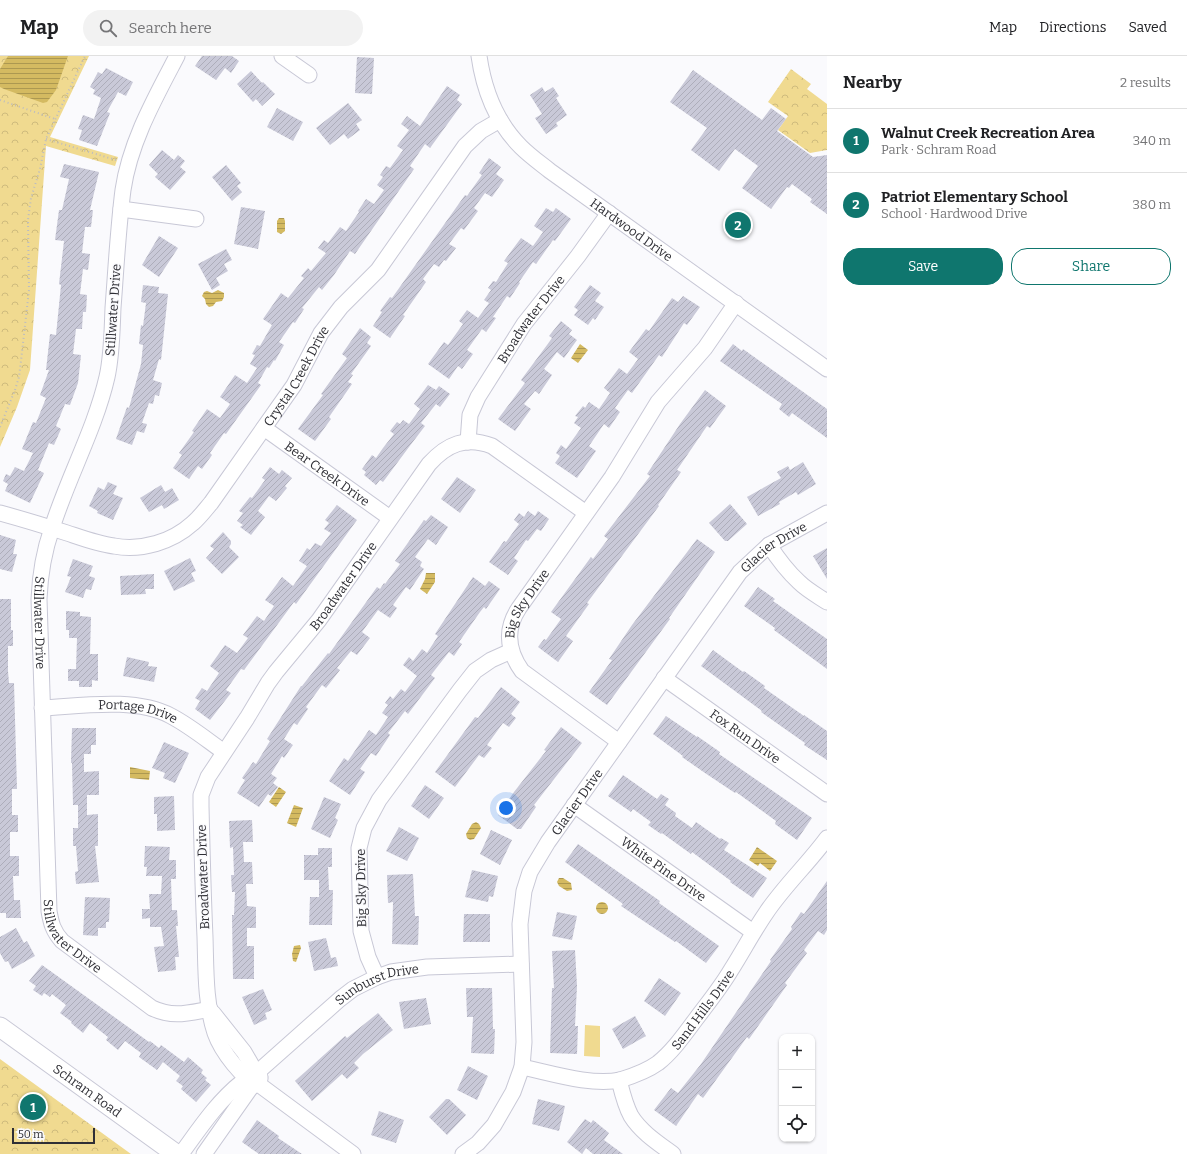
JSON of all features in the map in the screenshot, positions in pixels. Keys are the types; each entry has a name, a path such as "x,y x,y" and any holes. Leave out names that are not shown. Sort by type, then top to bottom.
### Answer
{"main road":[{"name":"Schram Road","path":"0,1027 176,1154"}],"street":[{"name":"Stillwater Drive","path":"177,56 146,119 129,164 121,209 111,349 107,376 96,415 52,528 42,566 39,592 49,911 54,932 62,941 152,1008 171,1014 183,1014 210,1009"},
{"path":"282,56 309,75"},
{"name":"Hardwood Drive","path":"480,56 486,92 500,120 511,136 522,148 550,171 827,369"},
{"name":"Crystal Creek Drive","path":"0,513 102,544 123,547 145,546 168,538 186,529 211,503 294,385 314,345 328,322 378,270 464,146 481,130 500,120"},
{"path":"121,209 196,219"},
{"name":"Broadwater Drive","path":"210,1009 206,980 201,806 206,780 276,672 320,620 390,518 436,456 449,447 468,442 470,415 478,396 524,324 578,256 609,213"},
{"name":"Big Sky Drive","path":"377,977 368,957 361,930 359,848 364,828 379,800 475,671 491,660 511,651 509,631 514,615 612,478 658,402 705,348 736,304"},
{"name":"Bear Creek Drive","path":"264,428 390,518"},
{"path":"468,442 485,444 500,451 586,513"},
{"name":"Glacier Drive","path":"463,1154 478,1143 494,1125 510,1098 522,1067 524,1042 520,964 520,924 526,881 540,853 740,572 769,545 827,513"},
{"path":"769,545 786,568 800,583 827,602"},
{"path":"511,651 518,666 530,678 619,742"},
{"name":"Fox Run Drive","path":"664,678 827,794"},
{"name":"Portage Drive","path":"42,708 123,704 156,709 185,724 224,752"},
{"name":"White Pine Drive","path":"574,805 753,932"},
{"name":"Sand Hills Drive","path":"522,1067 605,1082 619,1080 648,1069 658,1062 683,1037 731,971 753,932 779,894 827,838"},
{"name":"Sunburst Drive","path":"182,1154 220,1101 256,1078 340,999 353,989 391,972 427,966 520,964"},
{"path":"210,1009 244,1052 251,1064 256,1078 353,1154"},
{"name":"Sunburst Drive","path":"204,1154 256,1078"},
{"path":"619,1080 627,1106 637,1124 655,1141 673,1154"}],"path":[{"path":"0,426 10,404 19,377 27,317 29,290 28,211 40,169 46,139 85,56"},
{"path":"0,100 55,119"},
{"path":"46,139 129,164"}],"green space":[{"path":"0,56 89,56 50,137 118,157 115,166 46,146 30,370 17,407 0,447"},
{"path":"791,69 811,84 807,89 827,104 827,150 810,153 778,130 788,116 768,102"},
{"path":"585,1025 600,1026 600,1057 584,1056"},
{"path":"0,1059 131,1154 0,1154"}],"shaded area":[{"path":"8,56 68,56 56,90 47,102 43,103 0,87 0,69"},
{"path":"279,218 284,218 285,221 285,231 281,234 277,232 277,221"},
{"path":"218,290 224,293 222,301 216,302 213,306 209,307 202,296 204,292 207,291 212,293"},
{"path":"580,344 588,350 578,363 571,358"},
{"path":"426,573 435,573 435,582 427,594 420,589"},
{"path":"130,767 150,771 149,780 130,778"},
{"path":"279,787 286,792 276,807 269,802"},
{"path":"294,805 303,808 296,827 287,823"},
{"path":"476,822 481,828 474,839 470,840 467,838 466,834 472,824"},
{"path":"757,847 777,861 770,871 760,863 758,866 749,860"},
{"path":"559,878 563,878 571,883 572,890 567,891 559,886 557,882"},
{"path":"600,902 604,902 608,908 604,914 600,914 596,910 596,906"},
{"path":"300,945 301,948 296,962 293,961 292,954 294,946"}],"building":[{"path":"202,56 232,56 239,61 231,73 225,68 216,80 195,66"},
{"path":"357,57 374,58 372,94 355,93"},
{"path":"106,68 133,82 126,96 118,92 107,112 110,113 97,146 79,140 82,130 78,129 83,115 94,119 101,98 93,94 95,90 90,87 98,72 102,74"},
{"path":"693,70 762,120 771,108 786,119 777,131 813,157 827,155 827,214 810,202 812,199 792,184 789,188 787,187 771,209 742,188 758,166 735,149 719,171 691,150 707,128 670,102"},
{"path":"251,71 275,94 262,106 256,99 253,102 237,84"},
{"path":"447,86 460,95 457,100 462,104 430,148 425,144 410,166 414,169 355,254 350,251 322,290 319,287 302,308 304,309 295,323 293,322 279,342 284,345 275,361 274,360 269,368 267,367 258,383 261,385 226,434 224,433 210,453 212,455 202,469 198,466 189,479 173,468 182,455 179,453 194,432 192,431 207,409 220,418 230,404 220,397 235,375 247,383 257,368 250,364 255,355 252,354 257,345 260,346 272,325 263,319 281,293 288,298 304,278 301,276 308,268 311,271 326,253 318,248 324,240 328,243 340,227 346,231 366,199 374,204 384,190 377,185 383,177 380,175 386,166 390,168 403,150 397,146 409,130 401,124 407,116 420,126"},
{"path":"542,87 545,92 553,87 559,96 556,98 567,115 556,123 558,126 546,134 535,118 542,114 530,95"},
{"path":"348,103 362,120 356,124 360,130 348,139 344,134 330,145 316,128"},
{"path":"277,108 303,122 293,141 267,127"},
{"path":"162,150 174,160 178,155 185,161 180,167 186,172 170,190 155,177 158,174 149,165"},
{"path":"489,158 501,167 496,174 504,180 492,197 485,193 474,208 478,211 464,230 461,228 449,244 456,248 446,261 444,260 439,267 434,264 423,279 426,282 403,315 405,316 390,338 373,326 382,312 380,311 390,297 392,298 465,195 467,196 482,175 479,173"},
{"path":"64,164 99,172 90,210 93,210 91,227 85,227 82,253 90,254 88,270 83,269 80,294 87,295 86,312 83,312 82,329 76,329 73,354 81,355 78,383 70,405 65,404 56,426 61,429 54,445 49,443 38,470 44,473 30,503 5,491 8,484 3,481 6,474 10,476 15,467 24,471 33,453 22,449 33,422 36,423 46,398 40,395 49,370 46,370 50,334 56,335 61,285 59,284 64,241 55,240 59,210 62,210 69,179 60,177"},
{"path":"226,165 241,183 237,186 242,192 232,201 212,177"},
{"path":"241,207 265,211 258,249 234,244"},
{"path":"546,208 553,212 556,208 571,219 555,241 553,240 536,264 533,262 510,298 507,296 493,317 496,318 486,332 482,329 467,350 473,354 462,369 458,366 449,379 428,364 444,342 448,345 463,324 459,321 467,310 478,318 489,303 484,300 491,290 488,288 493,281 496,282 508,263 504,261 521,238 533,246 543,232 534,226"},
{"path":"159,236 178,248 159,277 142,265"},
{"path":"226,249 232,260 224,264 228,271 216,278 220,285 212,290 198,264"},
{"path":"143,285 159,287 158,293 168,294 161,360 159,359 153,380 162,383 159,396 155,395 153,404 149,403 142,423 147,424 144,433 137,431 132,445 116,439 127,407 129,408 141,364 143,345 139,344 141,325 143,326 146,303 141,302"},
{"path":"590,285 601,293 595,301 604,307 595,320 593,318 588,325 574,315 578,310 574,307"},
{"path":"683,296 700,307 687,325 684,323 662,357 659,355 632,393 628,390 615,408 620,412 609,428 604,424 589,446 596,451 577,478 555,463 560,456 556,453 561,445 566,449 581,428 574,423 578,417 575,416 583,406 585,408 589,402 599,409 610,393 604,388 619,368 627,374 638,359 629,352 646,329 649,331 672,298 678,302"},
{"path":"561,321 572,330 569,334 577,340 564,358 557,352 544,369 552,375 539,394 535,391 524,404 531,409 515,431 498,419 525,383 521,380 552,338 549,336"},
{"path":"360,328 371,337 367,343 371,346 351,374 353,375 348,382 352,384 329,417 331,419 315,441 298,429 323,395 321,394 347,358 342,354"},
{"path":"733,344 742,351 743,349 827,409 827,438 792,413 789,417 779,409 782,404 720,361"},
{"path":"428,385 436,390 439,386 450,394 440,407 436,404 421,423 425,426 383,482 380,480 376,485 364,475 366,472 362,469 372,455 376,458 394,434 390,431 397,422 400,424 403,420 409,424 420,409 414,404"},
{"path":"705,390 726,406 710,428 707,426 677,470 681,472 658,505 659,506 587,603 589,604 566,636 573,641 558,662 538,647 544,639 546,640 561,619 551,612 591,557 593,559 608,539 604,536 650,476 647,474 680,424"},
{"path":"803,462 816,484 798,495 796,492 779,502 780,504 758,516 747,497 781,478 777,472 788,466 790,470"},
{"path":"270,467 279,474 282,470 292,478 285,486 287,488 276,501 269,496 258,511 265,517 251,535 240,527 243,525 237,521 243,513 239,511 250,497 252,498 265,480 262,478"},
{"path":"457,477 476,490 460,513 441,499"},
{"path":"108,482 117,486 113,494 123,498 113,520 97,513 98,511 89,506 98,487 104,490"},
{"path":"161,485 165,492 172,488 179,500 164,509 162,505 149,512 140,498"},
{"path":"730,504 747,524 728,541 725,541 709,523"},
{"path":"337,505 357,520 296,604 294,602 244,670 241,669 226,690 231,693 210,720 195,709 200,701 195,698 202,688 207,691 219,673 210,666 225,645 237,653 248,638 243,635 257,616 264,621 274,606 265,600 282,577 293,586 307,566 299,561 307,548 310,550 315,543 321,546 331,533 324,529 329,523 325,520"},
{"path":"528,511 535,516 538,511 549,519 541,531 537,529 528,541 526,540 514,558 518,561 508,575 489,562 504,541 506,542 519,524 514,520 519,513 524,517"},
{"path":"431,515 448,527 436,545 428,539 415,557 422,562 420,566 424,569 410,590 406,587 393,605 397,608 390,618 378,610 362,632 370,638 357,655 351,651 337,668 340,670 326,688 322,685 306,707 308,709 297,725 294,723 284,739 293,745 284,758 282,756 271,774 277,778 273,783 278,787 271,796 268,794 259,807 237,793 245,780 242,778 253,762 256,764 270,741 267,739 301,686 328,653 329,654 377,587 380,589 384,583 385,584 400,564 395,561 424,520 426,521"},
{"path":"223,532 231,541 229,547 239,557 222,574 206,558 214,549 210,546"},
{"path":"0,535 16,540 13,554 17,554 12,572 0,569"},
{"path":"697,539 715,552 669,618 670,619 607,705 589,692 612,660 609,659 632,625"},
{"path":"827,548 827,579 813,556"},
{"path":"190,558 196,571 191,573 195,581 174,591 164,571"},
{"path":"73,559 93,566 89,576 95,578 91,590 86,589 83,598 65,592 71,577 67,576"},
{"path":"154,574 154,589 145,589 146,594 121,595 120,576"},
{"path":"473,577 485,586 489,581 500,589 486,609 484,607 480,612 459,642 462,644 454,656 449,652 431,675 435,678 408,714 405,711 388,733 390,735 376,756 371,753 360,769 365,772 350,795 329,781 344,758 348,761 369,730 376,735 388,717 382,713 388,705 385,703 390,696 393,699 401,689 405,692 417,676 403,665 409,657 413,661 422,649 427,653 438,636 435,634"},
{"path":"758,587 775,599 773,601 827,639 827,669 774,630 775,628 744,606"},
{"path":"0,599 11,599 11,630 13,630 13,646 8,646 8,671 9,683 14,683 17,789 12,789 12,815 18,815 18,832 10,832 10,856 19,856 19,876 13,876 14,900 20,900 21,918 6,918 6,913 0,913"},
{"path":"66,611 80,612 80,616 91,617 90,654 98,654 98,681 92,680 92,687 79,687 79,681 68,681 68,669 76,669 77,638 69,638 69,630 66,630"},
{"path":"713,650 765,686 764,688 827,731 827,760 804,745 805,743 761,712 762,711 701,666"},
{"path":"127,657 149,662 148,666 157,667 154,682 123,676"},
{"path":"501,687 520,702 511,714 516,718 509,727 503,723 487,745 492,748 484,758 479,755 455,787 435,772 475,717 478,718"},
{"path":"666,716 720,752 719,754 812,818 797,840 775,824 776,821 736,792 735,793 682,757 683,756 653,734"},
{"path":"561,727 582,743 534,805 536,807 521,829 517,829 498,815 546,751 544,750"},
{"path":"72,728 96,728 96,745 91,745 91,754 84,754 84,772 99,771 99,795 87,795 87,815 98,814 98,846 95,846 99,882 76,884 75,872 78,871 76,846 73,846 73,828 78,828 78,805 73,805 71,763"},
{"path":"164,742 189,753 175,783 163,778 165,773 152,768"},
{"path":"623,775 657,799 661,794 669,799 665,805 676,813 675,816 692,828 696,822 720,839 721,838 729,843 724,850 767,878 753,898 692,852 691,854 648,825 651,822 633,809 631,812 608,796"},
{"path":"425,785 444,798 429,819 411,806"},
{"path":"174,796 175,830 157,831 157,814 154,814 154,797"},
{"path":"324,797 341,804 335,818 338,820 330,838 311,829"},
{"path":"252,820 253,842 243,842 244,862 252,862 253,884 246,884 247,906 256,907 256,928 247,928 247,946 254,946 254,979 233,979 232,915 234,915 235,892 232,892 231,875 234,875 233,847 230,848 229,821"},
{"path":"399,827 419,838 407,861 386,851"},
{"path":"491,830 512,840 500,865 480,854"},
{"path":"578,844 660,901 659,903 719,946 706,963 676,941 675,942 621,906 623,904 565,862"},
{"path":"145,846 170,847 169,860 176,860 176,879 171,879 172,910 177,910 178,926 176,926 179,957 175,957 176,970 158,972 154,947 164,946 161,927 150,927 150,918 142,919 142,909 150,909 149,894 161,894 162,876 146,876 147,867 144,867"},
{"path":"318,848 332,848 332,867 328,867 329,890 333,890 332,925 309,925 310,897 319,897 319,880 304,880 304,855 318,855"},
{"path":"472,870 498,876 493,897 489,896 488,902 465,897"},
{"path":"413,874 415,916 419,916 418,945 392,944 393,902 388,903 387,875"},
{"path":"827,881 827,930 824,935 818,931 804,950 807,953 785,983 787,985 749,1039 747,1037 703,1098 698,1094 676,1126 654,1110 671,1088 678,1093 701,1064 771,961 770,960 792,929 791,927 801,912 804,914"},
{"path":"85,897 110,898 109,922 106,922 106,928 98,928 98,936 83,935"},
{"path":"557,912 577,916 572,940 552,936"},
{"path":"464,914 490,914 490,942 463,942"},
{"path":"16,928 24,943 27,941 35,956 12,969 8,961 5,962 0,953 0,937"},
{"path":"326,938 331,958 336,957 338,966 314,971 308,942"},
{"path":"575,950 577,986 575,1026 578,1026 577,1054 550,1053 552,988 554,988 552,951"},
{"path":"42,965 149,1042 150,1041 159,1048 161,1045 184,1062 188,1057 203,1070 201,1073 207,1078 205,1080 211,1085 196,1102 181,1089 183,1086 176,1081 180,1076 163,1062 157,1070 139,1057 141,1053 125,1041 118,1050 106,1040 108,1037 90,1023 83,1033 60,1013 66,1005 52,994 50,997 44,993 42,996 33,990 36,986 29,981"},
{"path":"659,978 681,993 665,1016 644,1001"},
{"path":"466,988 492,988 493,1029 495,1029 494,1054 471,1053 473,1017 467,1017"},
{"path":"263,989 272,1010 265,1013 267,1019 254,1025 242,997"},
{"path":"426,998 431,1024 404,1029 399,1002"},
{"path":"378,1013 393,1030 354,1063 359,1068 347,1079 342,1074 312,1101 295,1081 345,1036 347,1038"},
{"path":"635,1016 646,1036 623,1049 612,1029"},
{"path":"468,1066 488,1076 477,1100 457,1090"},
{"path":"446,1099 449,1099 466,1115 447,1135 429,1117"},
{"path":"538,1099 565,1106 559,1131 532,1124"},
{"path":"379,1111 404,1120 396,1143 371,1135"},
{"path":"585,1119 591,1123 593,1120 609,1133 604,1140 623,1154 593,1154 586,1148 582,1154 567,1142"},
{"path":"257,1120 279,1136 278,1138 302,1154 259,1154 242,1142"}],"place":[{"name":"Patriot Elementary School","path":"738,225"},
{"name":"Walnut Creek Recreation Area","path":"33,1107"}]}
